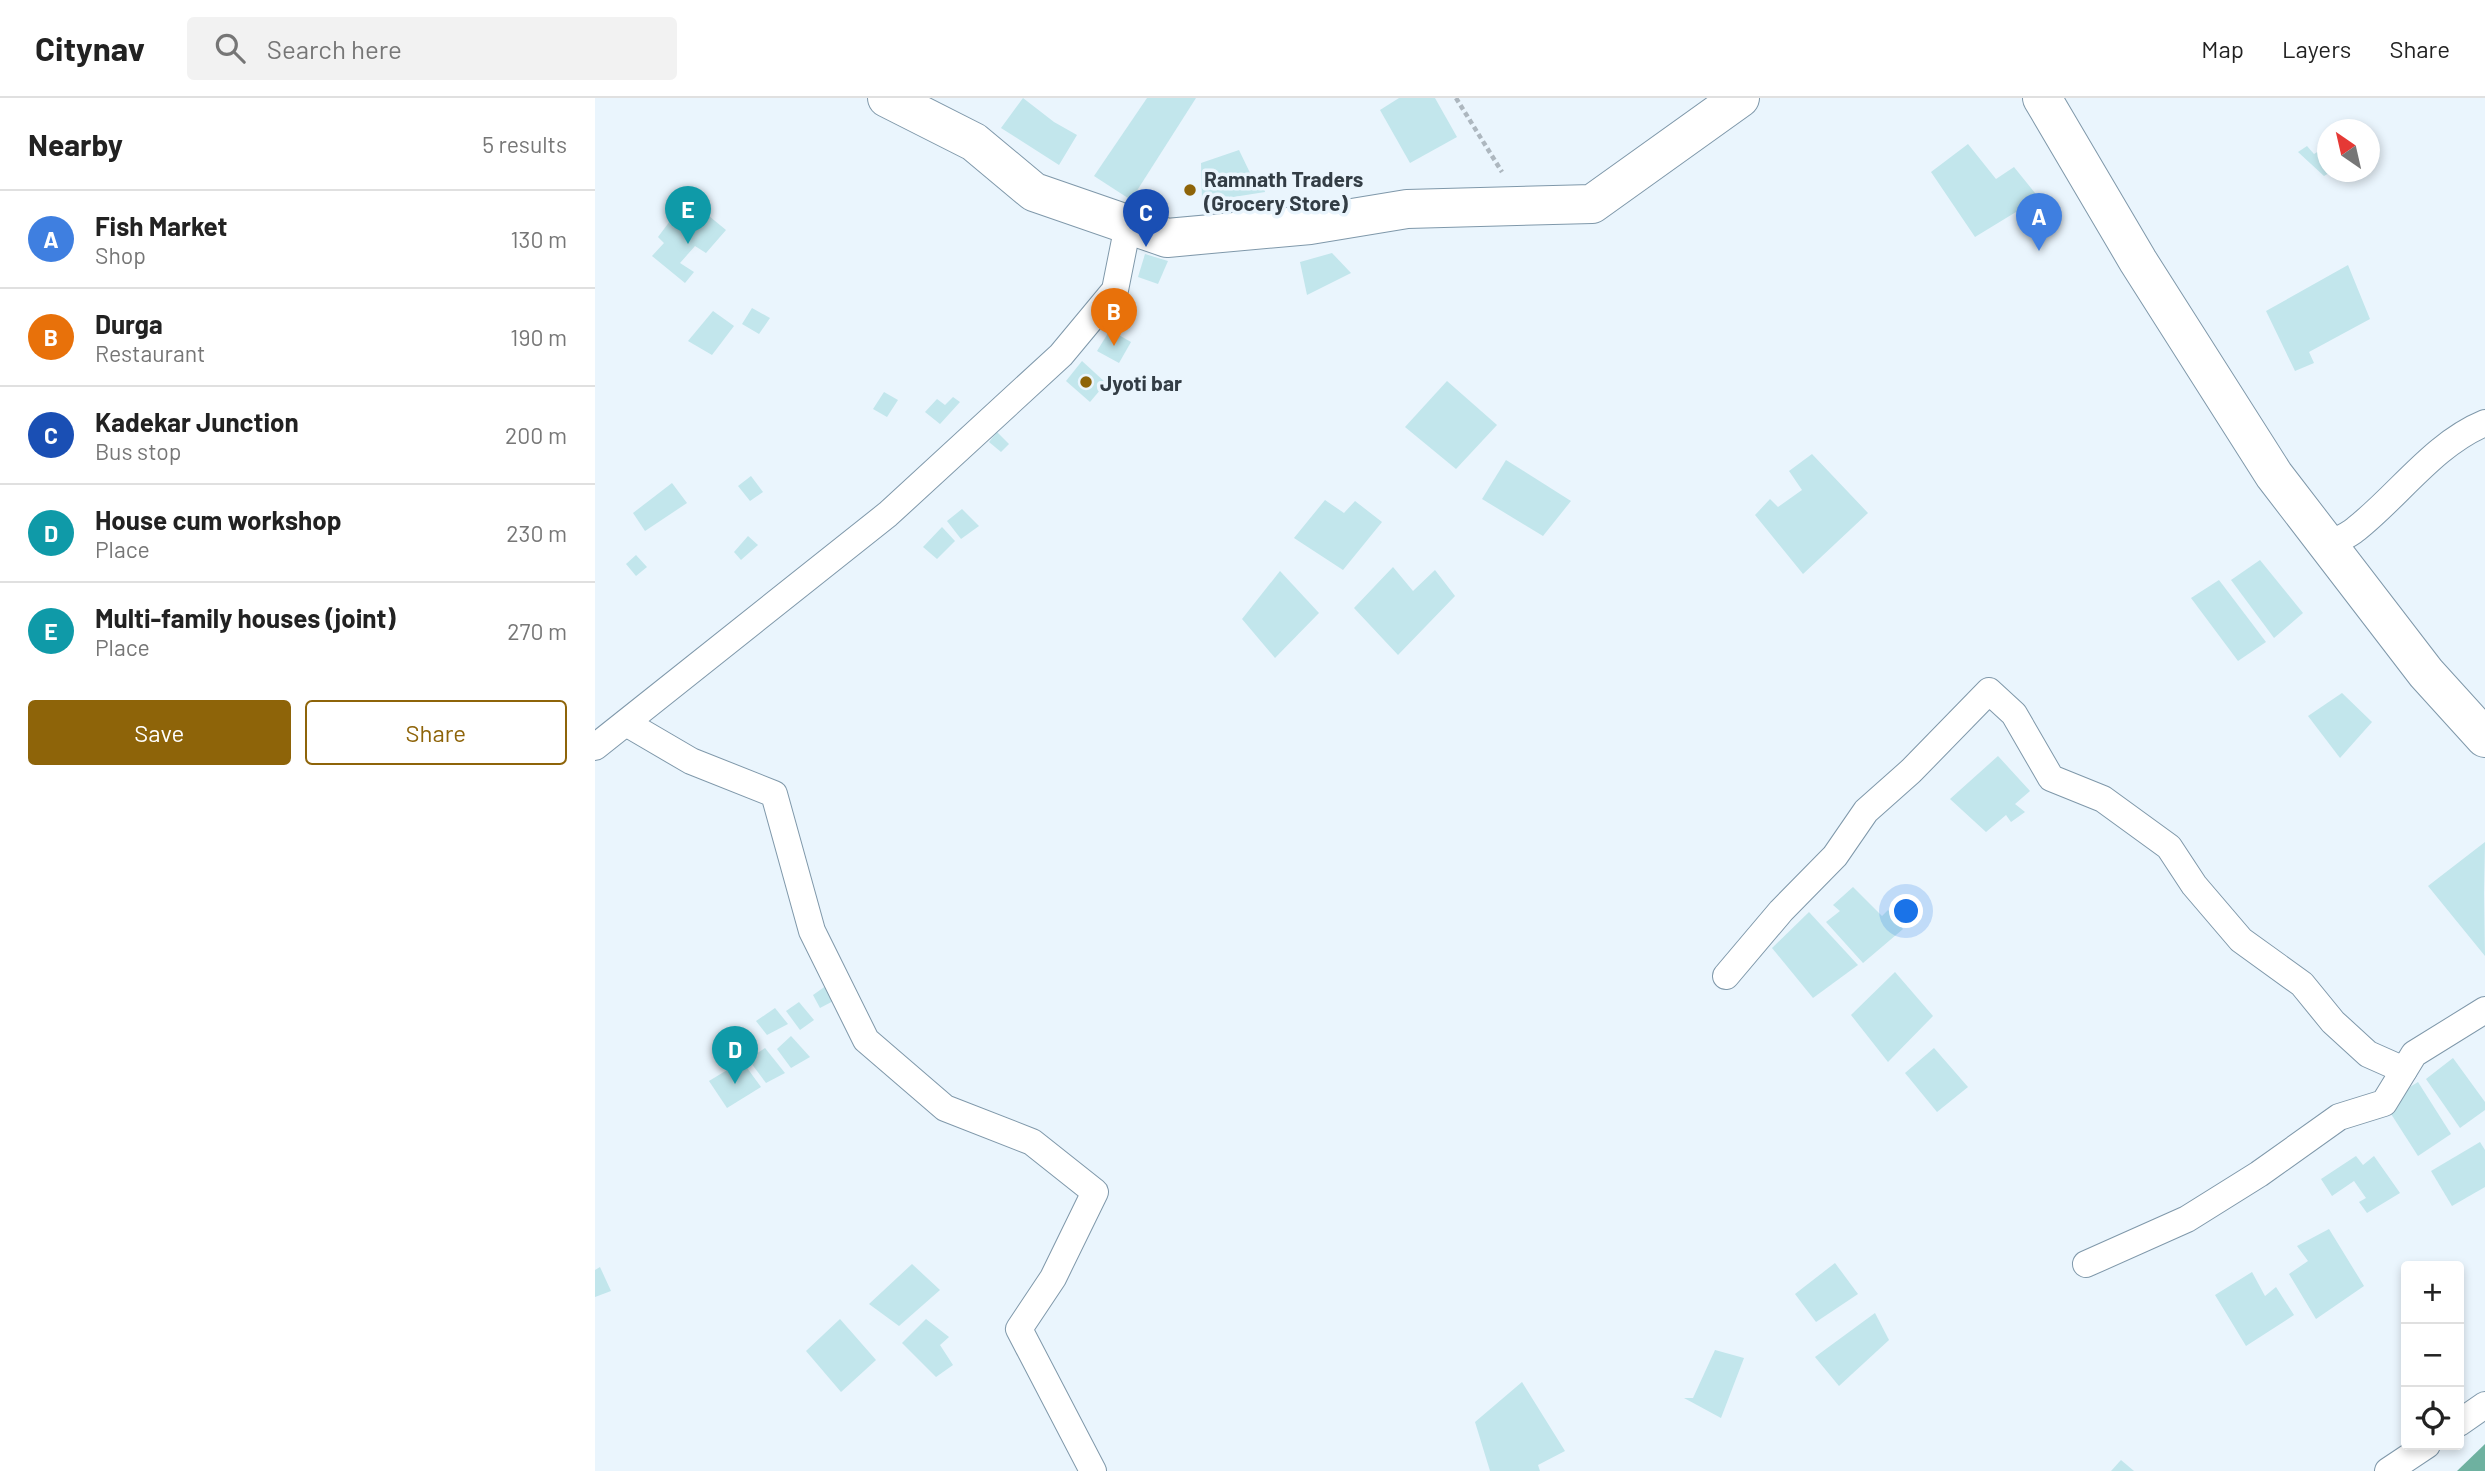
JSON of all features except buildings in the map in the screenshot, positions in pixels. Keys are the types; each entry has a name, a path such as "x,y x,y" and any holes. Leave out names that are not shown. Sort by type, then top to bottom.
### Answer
{"main road":[{"path":"887,98 974,142 1034,192 1167,238 1310,225 1407,209 1592,204 1740,98"},
{"path":"2042,98 2138,261 2267,464 2426,673 2485,738"}],"street":[{"path":"595,747 888,514 1061,355 1115,290 1128,225"},
{"path":"2328,545 2355,530 2410,478 2467,430 2485,423"},
{"path":"1726,976 1781,911 1835,856 1866,811 1911,771 1989,691 2014,714 2051,778 2103,799 2169,847 2194,885 2241,940 2302,984 2333,1022 2368,1054 2405,1070"},
{"path":"626,723 691,761 774,794 813,931 866,1040 944,1108 1032,1142 1095,1192 1053,1278 1019,1329 1093,1471"},
{"path":"2086,1264 2187,1219 2259,1174 2339,1117 2384,1103 2414,1054 2485,1010"},
{"path":"2464,1420 2485,1405"},
{"path":"2388,1471 2420,1450"}],"path":[{"path":"1457,98 1522,206"}],"shaded area":[{"path":"2485,1444 2485,1471 2457,1471"}],"place":[{"name":"Ramnath Traders (Grocery Store)","path":"1190,190"},
{"name":"Multi-family houses (joint)","path":"688,244"},
{"name":"Kadekar Junction","path":"1146,247"},
{"name":"Fish Market","path":"2039,251"},
{"name":"Durga","path":"1114,346"},
{"name":"Jyoti bar","path":"1086,382"},
{"name":"House cum workshop","path":"735,1084"}]}
